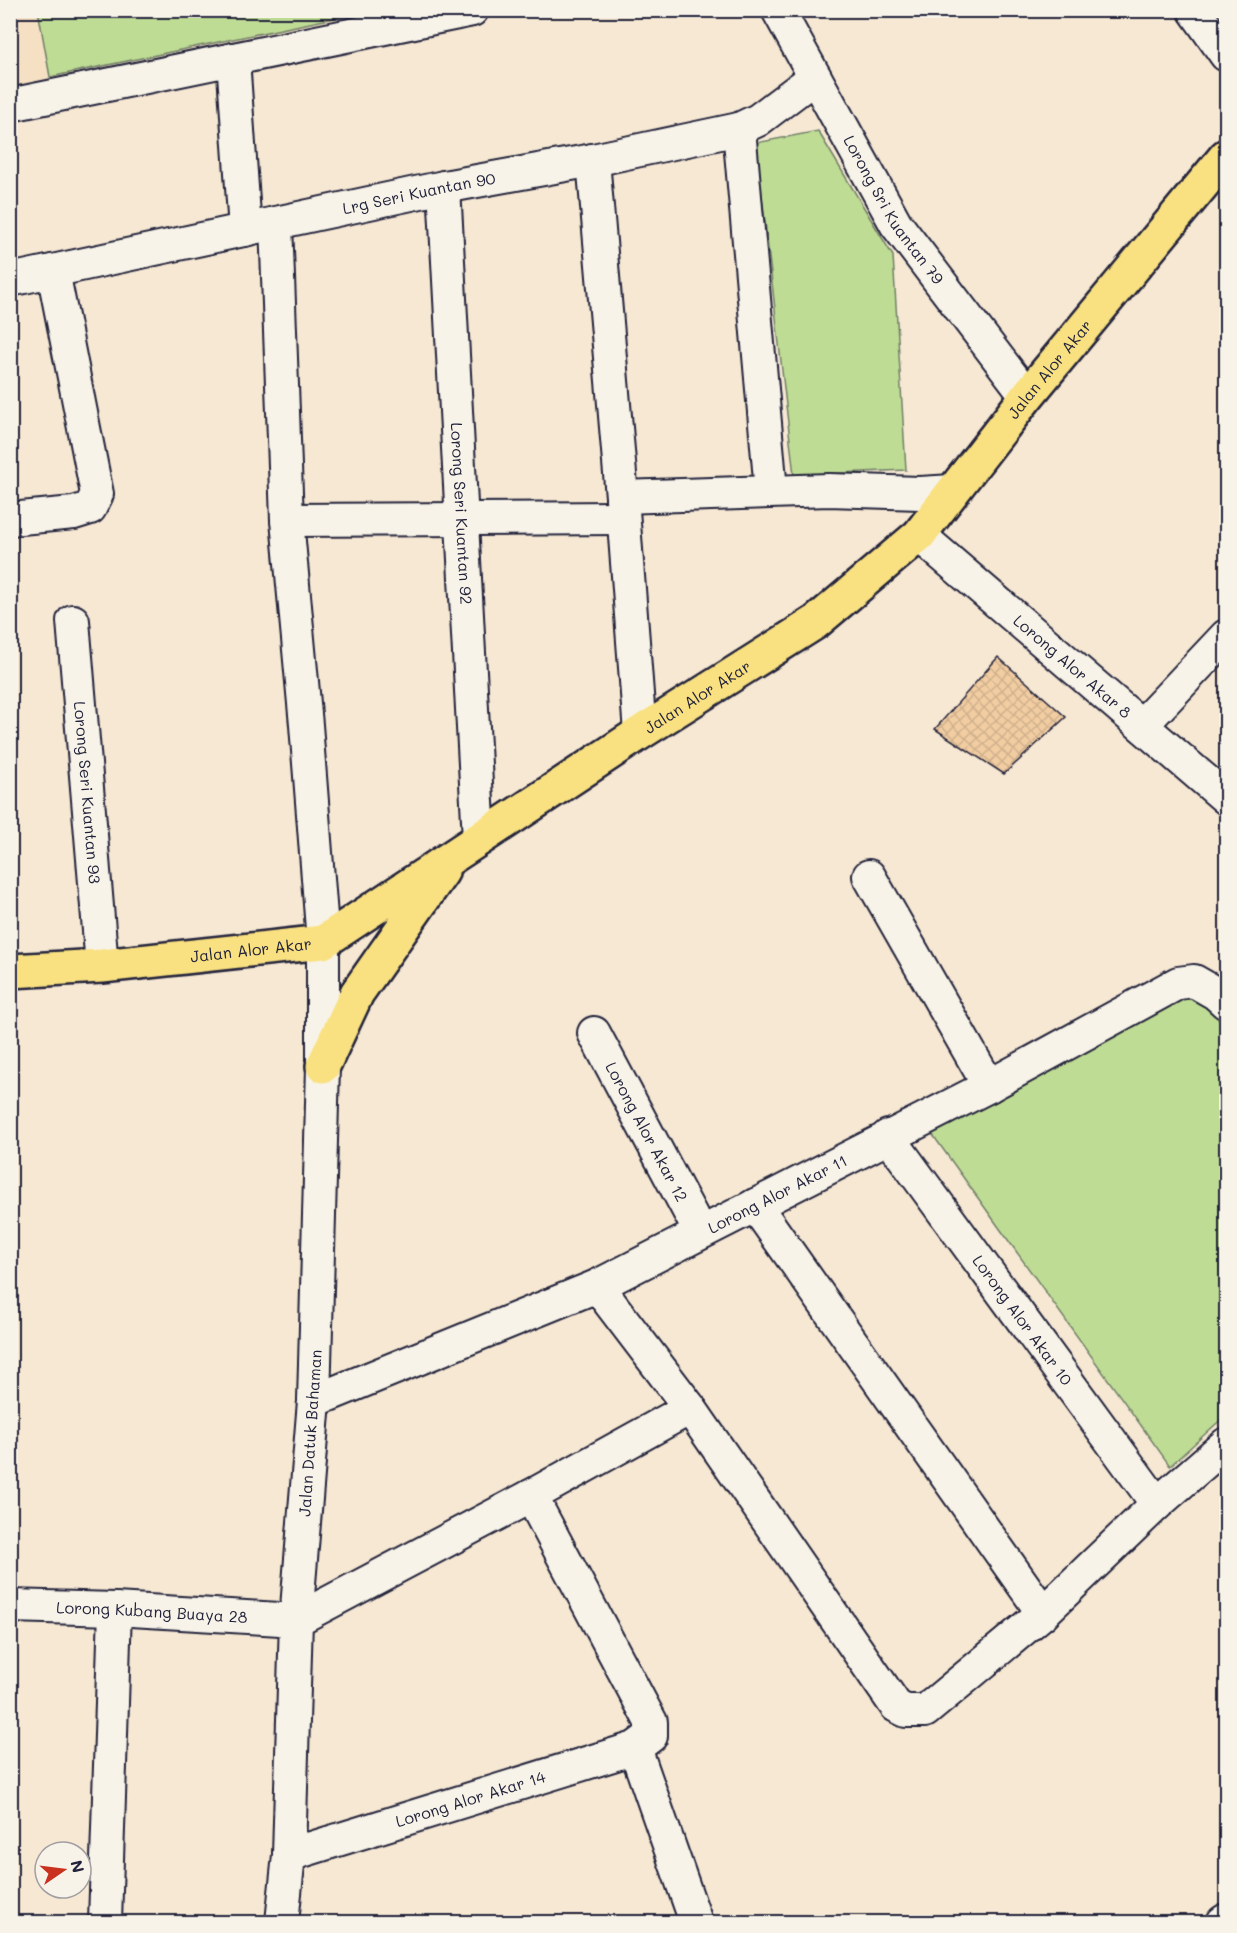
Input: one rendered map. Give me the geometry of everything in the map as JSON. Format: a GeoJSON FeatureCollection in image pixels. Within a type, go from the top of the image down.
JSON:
{"type":"FeatureCollection","features":[{"type":"Feature","properties":{"kind":"main road","name":"Jalan Alor Akar"},"geometry":{"type":"LineString","coordinates":[[10,971],[102,966],[323,942],[640,733],[816,622],[919,535],[1027,396],[1227,156]]}},
{"type":"Feature","properties":{"kind":"main road"},"geometry":{"type":"LineString","coordinates":[[322,1066],[357,993],[466,847]]}},
{"type":"Feature","properties":{"kind":"street"},"geometry":{"type":"LineString","coordinates":[[10,105],[472,10]]}},
{"type":"Feature","properties":{"kind":"street","name":"Lorong Sri Kuantan 79"},"geometry":{"type":"LineString","coordinates":[[778,10],[896,224],[1027,396]]}},
{"type":"Feature","properties":{"kind":"street"},"geometry":{"type":"LineString","coordinates":[[1194,10],[1227,55]]}},
{"type":"Feature","properties":{"kind":"street"},"geometry":{"type":"LineString","coordinates":[[233,59],[245,230]]}},
{"type":"Feature","properties":{"kind":"street","name":"Lrg Seri Kuantan 90"},"geometry":{"type":"LineString","coordinates":[[10,280],[444,187],[593,160],[739,129],[758,120],[815,77]]}},
{"type":"Feature","properties":{"kind":"street"},"geometry":{"type":"LineString","coordinates":[[739,129],[771,491]]}},
{"type":"Feature","properties":{"kind":"street"},"geometry":{"type":"LineString","coordinates":[[593,160],[640,733]]}},
{"type":"Feature","properties":{"kind":"street","name":"Lorong Seri Kuantan 92"},"geometry":{"type":"LineString","coordinates":[[444,187],[463,518],[466,847]]}},
{"type":"Feature","properties":{"kind":"street","name":"Jalan Datuk Bahaman"},"geometry":{"type":"LineString","coordinates":[[276,224],[287,520],[323,942],[314,1401],[296,1620],[289,1855],[282,1923]]}},
{"type":"Feature","properties":{"kind":"street"},"geometry":{"type":"LineString","coordinates":[[10,519],[74,513],[90,507],[97,494],[53,271]]}},
{"type":"Feature","properties":{"kind":"street"},"geometry":{"type":"LineString","coordinates":[[287,520],[463,518],[622,507],[771,491],[920,493],[953,491]]}},
{"type":"Feature","properties":{"kind":"street","name":"Lorong Alor Akar 8"},"geometry":{"type":"LineString","coordinates":[[919,535],[1227,798]]}},
{"type":"Feature","properties":{"kind":"street","name":"Lorong Seri Kuantan 93"},"geometry":{"type":"LineString","coordinates":[[72,621],[102,966]]}},
{"type":"Feature","properties":{"kind":"street"},"geometry":{"type":"LineString","coordinates":[[1142,725],[1227,636]]}},
{"type":"Feature","properties":{"kind":"street"},"geometry":{"type":"LineString","coordinates":[[869,876],[989,1086]]}},
{"type":"Feature","properties":{"kind":"street","name":"Lorong Alor Akar 11"},"geometry":{"type":"LineString","coordinates":[[314,1401],[597,1286],[989,1086],[1178,983],[1194,981],[1227,1003]]}},
{"type":"Feature","properties":{"kind":"street","name":"Lorong Alor Akar 12"},"geometry":{"type":"LineString","coordinates":[[594,1033],[700,1232]]}},
{"type":"Feature","properties":{"kind":"street","name":"Lorong Alor Akar 10"},"geometry":{"type":"LineString","coordinates":[[888,1136],[1157,1504]]}},
{"type":"Feature","properties":{"kind":"street"},"geometry":{"type":"LineString","coordinates":[[755,1205],[1043,1613]]}},
{"type":"Feature","properties":{"kind":"street"},"geometry":{"type":"LineString","coordinates":[[597,1286],[690,1408],[896,1706],[906,1711],[924,1711],[1043,1613],[1157,1504],[1227,1444]]}},
{"type":"Feature","properties":{"kind":"street"},"geometry":{"type":"LineString","coordinates":[[296,1620],[531,1496],[690,1408]]}},
{"type":"Feature","properties":{"kind":"street"},"geometry":{"type":"LineString","coordinates":[[531,1496],[651,1722],[643,1742],[696,1923]]}},
{"type":"Feature","properties":{"kind":"street","name":"Lorong Kubang Buaya 28"},"geometry":{"type":"LineString","coordinates":[[10,1606],[115,1609],[296,1620]]}},
{"type":"Feature","properties":{"kind":"street"},"geometry":{"type":"LineString","coordinates":[[105,1923],[115,1609]]}},
{"type":"Feature","properties":{"kind":"street","name":"Lorong Alor Akar 14"},"geometry":{"type":"LineString","coordinates":[[289,1855],[643,1742]]}},
{"type":"Feature","properties":{"kind":"shaded area"},"geometry":{"type":"Polygon","coordinates":[[[11,10],[409,11],[11,96],[11,10]]]}},
{"type":"Feature","properties":{"kind":"green space"},"geometry":{"type":"Polygon","coordinates":[[[38,10],[368,10],[368,11],[50,77],[38,10]]]}},
{"type":"Feature","properties":{"kind":"green space"},"geometry":{"type":"Polygon","coordinates":[[[818,131],[893,256],[906,470],[794,475],[756,143],[818,131]]]}},
{"type":"Feature","properties":{"kind":"green space"},"geometry":{"type":"Polygon","coordinates":[[[1190,984],[1226,1017],[1226,1415],[1170,1466],[930,1131],[1190,984]]]}},
{"type":"Feature","properties":{"kind":"building"},"geometry":{"type":"Polygon","coordinates":[[[998,657],[1066,717],[1004,774],[935,729],[998,657]]]}}]}
